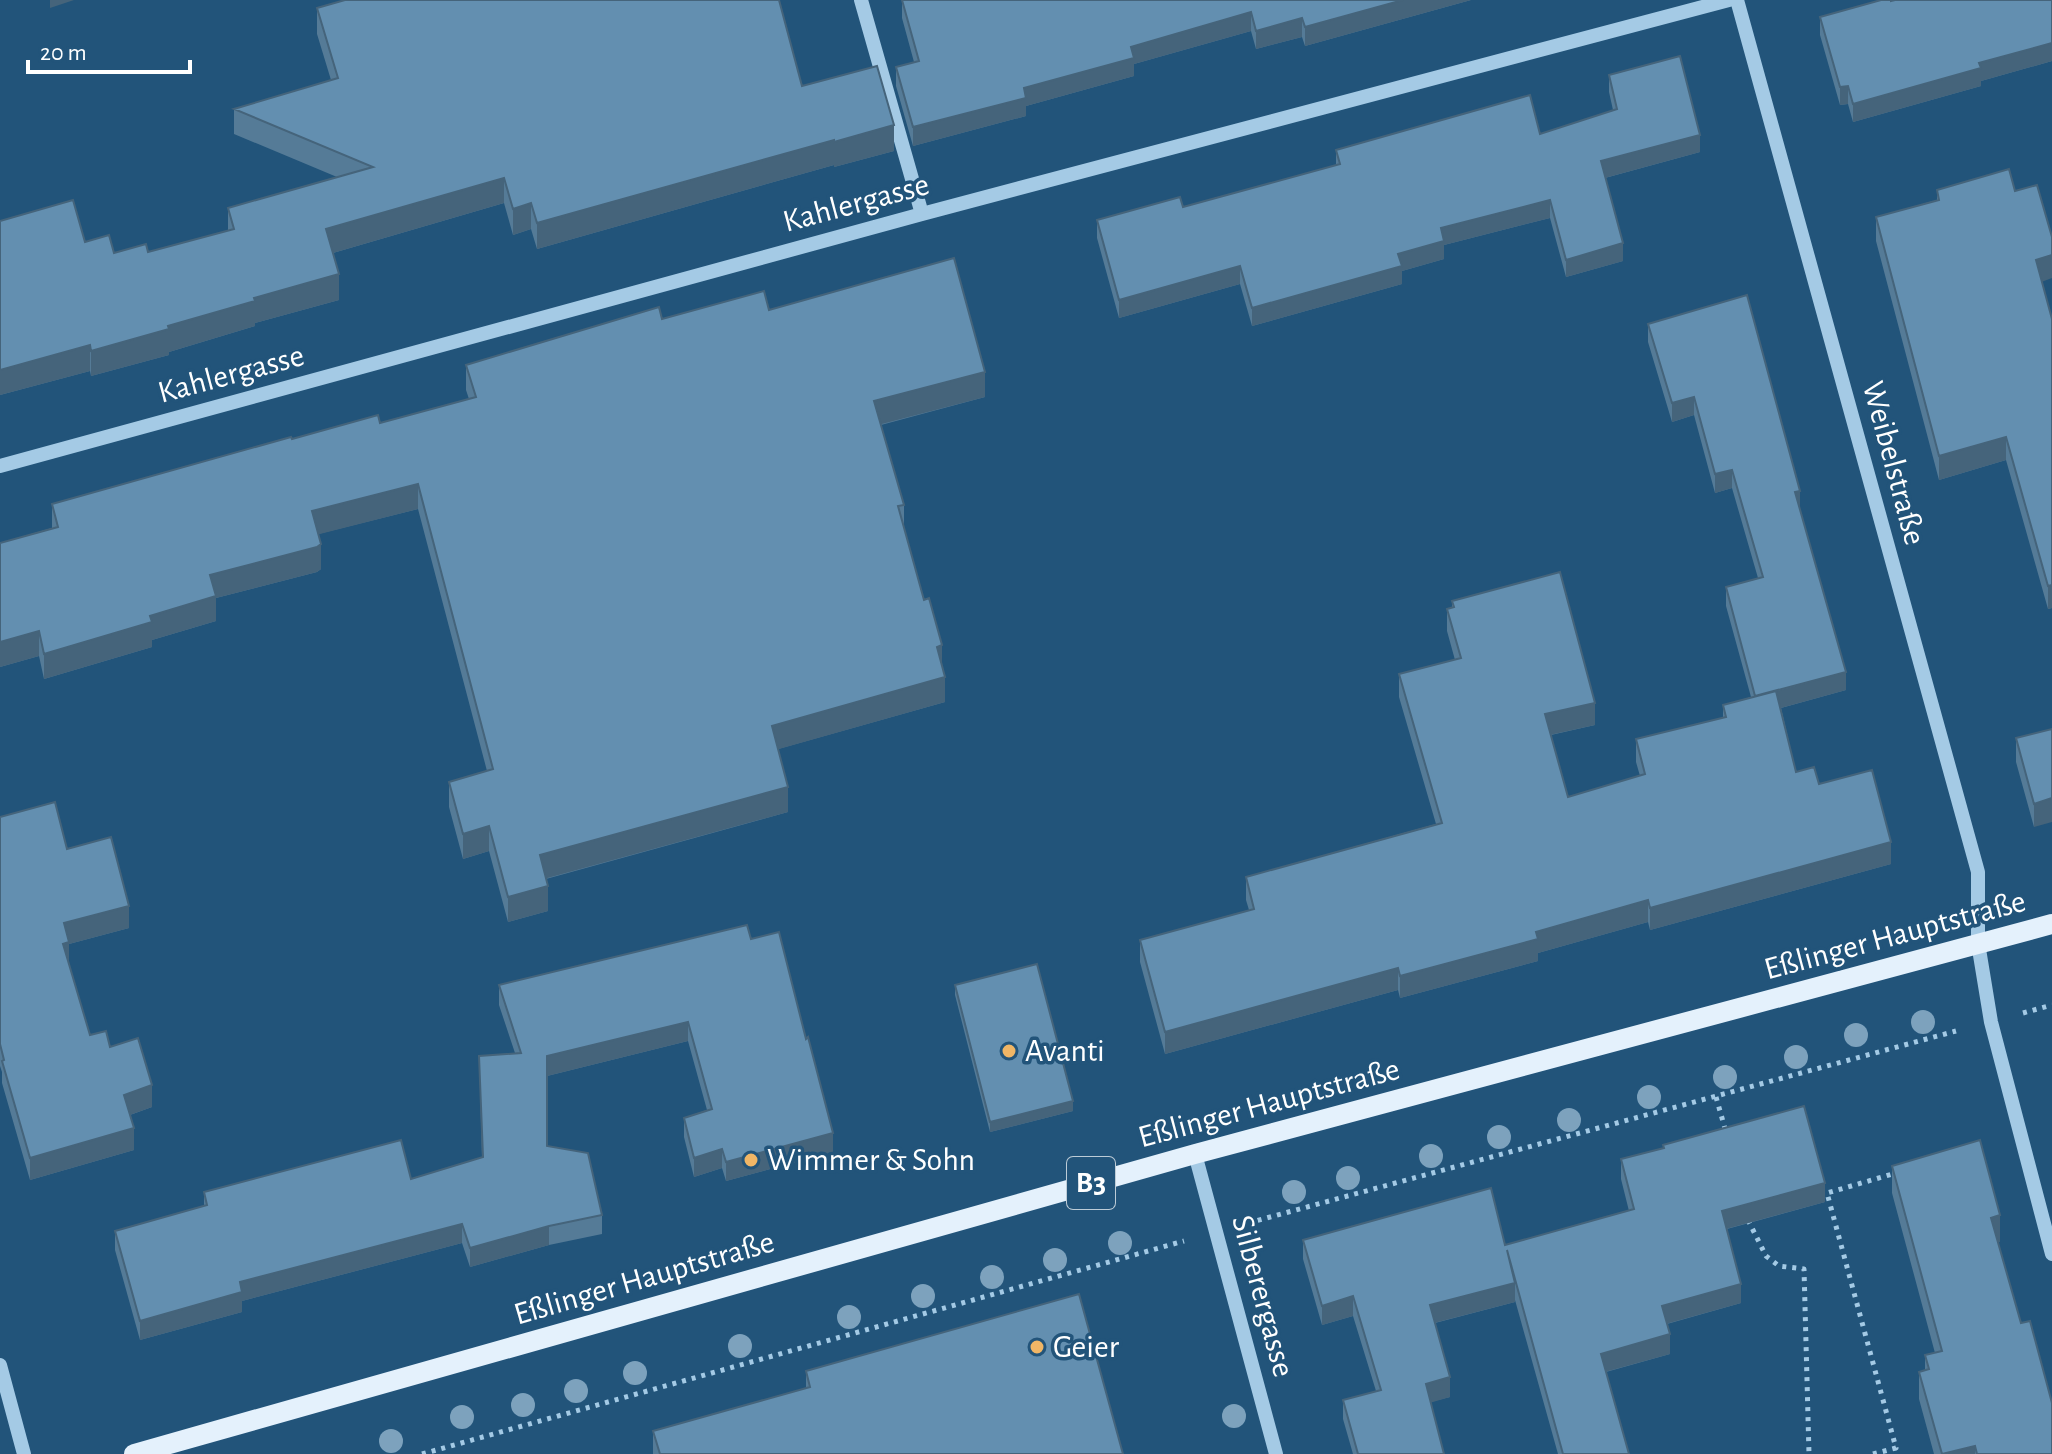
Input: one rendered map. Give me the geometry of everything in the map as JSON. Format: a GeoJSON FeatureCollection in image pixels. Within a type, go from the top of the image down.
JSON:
{"type":"FeatureCollection","features":[{"type":"Feature","properties":{"kind":"main road","name":"Eßlinger Hauptstraße"},"geometry":{"type":"LineString","coordinates":[[134,1454],[1195,1154],[2052,924]]}},
{"type":"Feature","properties":{"kind":"street"},"geometry":{"type":"LineString","coordinates":[[861,0],[922,214]]}},
{"type":"Feature","properties":{"kind":"street","name":"Kahlergasse"},"geometry":{"type":"LineString","coordinates":[[0,466],[922,214],[1729,0]]}},
{"type":"Feature","properties":{"kind":"street","name":"Weibelstraße"},"geometry":{"type":"LineString","coordinates":[[1737,0],[1978,872],[1978,943],[1991,1022],[2052,1254]]}},
{"type":"Feature","properties":{"kind":"street","name":"Silberergasse"},"geometry":{"type":"LineString","coordinates":[[1195,1154],[1276,1454]]}},
{"type":"Feature","properties":{"kind":"street"},"geometry":{"type":"LineString","coordinates":[[0,1365],[24,1454]]}},
{"type":"Feature","properties":{"kind":"path"},"geometry":{"type":"LineString","coordinates":[[2008,1017],[2052,1005]]}},
{"type":"Feature","properties":{"kind":"path"},"geometry":{"type":"LineString","coordinates":[[1247,1224],[1971,1027]]}},
{"type":"Feature","properties":{"kind":"path"},"geometry":{"type":"LineString","coordinates":[[1716,1097],[1728,1140]]}},
{"type":"Feature","properties":{"kind":"path"},"geometry":{"type":"LineString","coordinates":[[1873,1454],[1896,1451],[1827,1193],[1900,1172]]}},
{"type":"Feature","properties":{"kind":"path"},"geometry":{"type":"LineString","coordinates":[[1746,1211],[1750,1226],[1766,1256],[1779,1266],[1804,1269],[1809,1454]]}},
{"type":"Feature","properties":{"kind":"path"},"geometry":{"type":"LineString","coordinates":[[422,1454],[1177,1243]]}},
{"type":"Feature","properties":{"kind":"building"},"geometry":{"type":"Polygon","coordinates":[[[345,0],[779,0],[802,86],[877,66],[894,125],[537,223],[531,203],[513,209],[504,178],[326,229],[339,274],[254,298],[255,301],[168,326],[169,329],[91,351],[90,345],[0,370],[0,221],[73,200],[85,242],[109,235],[114,253],[146,244],[148,252],[234,229],[228,208],[373,167],[234,109],[338,78],[317,8],[345,0]]]}},
{"type":"Feature","properties":{"kind":"building"},"geometry":{"type":"Polygon","coordinates":[[[902,0],[1403,0],[1305,27],[1302,18],[1256,31],[1251,12],[1131,47],[1134,58],[1024,88],[1026,98],[913,127],[896,67],[919,61],[902,0]]]}},
{"type":"Feature","properties":{"kind":"building"},"geometry":{"type":"Polygon","coordinates":[[[1881,0],[2052,0],[2052,43],[1979,63],[1981,68],[1853,104],[1848,86],[1840,87],[1820,17],[1881,0]]]}},
{"type":"Feature","properties":{"kind":"building"},"geometry":{"type":"Polygon","coordinates":[[[1680,56],[1700,135],[1601,161],[1623,243],[1566,260],[1550,200],[1441,228],[1444,241],[1398,254],[1402,266],[1252,308],[1240,266],[1119,300],[1097,220],[1180,197],[1183,207],[1340,164],[1336,150],[1530,95],[1540,134],[1617,109],[1609,75],[1680,56]]]}},
{"type":"Feature","properties":{"kind":"building"},"geometry":{"type":"Polygon","coordinates":[[[2009,169],[2015,191],[2037,185],[2052,237],[2052,255],[2036,260],[2052,319],[2052,585],[2048,586],[2006,437],[1939,456],[1876,217],[1939,200],[1937,190],[2009,169]]]}},
{"type":"Feature","properties":{"kind":"building"},"geometry":{"type":"Polygon","coordinates":[[[954,258],[985,372],[874,401],[904,505],[898,506],[924,600],[929,598],[942,645],[937,647],[945,677],[772,726],[788,787],[540,855],[548,886],[508,897],[489,826],[463,834],[449,782],[493,769],[418,484],[312,511],[321,544],[317,547],[210,575],[216,596],[150,616],[152,622],[44,654],[39,631],[0,642],[0,543],[58,527],[52,504],[378,415],[380,423],[476,397],[466,365],[659,307],[662,319],[764,291],[769,310],[954,258]]]}},
{"type":"Feature","properties":{"kind":"building"},"geometry":{"type":"Polygon","coordinates":[[[1747,295],[1800,491],[1795,492],[1846,672],[1755,696],[1726,587],[1763,577],[1732,470],[1715,474],[1694,397],[1672,403],[1648,324],[1747,295]]]}},
{"type":"Feature","properties":{"kind":"building"},"geometry":{"type":"Polygon","coordinates":[[[1560,572],[1595,703],[1545,714],[1568,797],[1645,774],[1636,739],[1726,717],[1723,705],[1776,691],[1796,772],[1814,767],[1819,784],[1872,770],[1891,842],[1650,908],[1648,900],[1536,932],[1538,939],[1400,976],[1398,968],[1165,1032],[1140,940],[1254,909],[1246,877],[1442,823],[1399,674],[1461,658],[1447,609],[1454,607],[1452,601],[1560,572]]]}},
{"type":"Feature","properties":{"kind":"building"},"geometry":{"type":"Polygon","coordinates":[[[2052,729],[2052,798],[2034,804],[2016,738],[2052,729]]]}},
{"type":"Feature","properties":{"kind":"building"},"geometry":{"type":"Polygon","coordinates":[[[55,802],[67,849],[111,837],[129,906],[64,923],[69,942],[63,944],[90,1035],[106,1031],[110,1047],[138,1038],[152,1085],[124,1095],[134,1128],[30,1158],[0,1044],[0,817],[55,802]]]}},
{"type":"Feature","properties":{"kind":"building"},"geometry":{"type":"Polygon","coordinates":[[[747,925],[751,939],[779,932],[833,1133],[726,1162],[722,1149],[694,1158],[684,1118],[712,1109],[688,1022],[547,1056],[547,1146],[588,1153],[602,1215],[470,1248],[462,1224],[240,1282],[242,1292],[140,1321],[115,1231],[207,1205],[204,1192],[401,1140],[411,1179],[483,1157],[479,1056],[521,1053],[499,985],[747,925]]]}},
{"type":"Feature","properties":{"kind":"building"},"geometry":{"type":"Polygon","coordinates":[[[1037,964],[1073,1101],[990,1122],[955,985],[1037,964]]]}},
{"type":"Feature","properties":{"kind":"building"},"geometry":{"type":"Polygon","coordinates":[[[1804,1106],[1825,1183],[1722,1211],[1741,1284],[1662,1306],[1670,1334],[1601,1354],[1629,1454],[1563,1454],[1507,1250],[1515,1283],[1430,1305],[1450,1377],[1426,1384],[1444,1454],[1358,1454],[1343,1400],[1381,1390],[1353,1296],[1322,1306],[1303,1240],[1491,1188],[1505,1245],[1634,1209],[1621,1159],[1804,1106]]]}},
{"type":"Feature","properties":{"kind":"building"},"geometry":{"type":"Polygon","coordinates":[[[1980,1140],[2000,1215],[1991,1218],[2021,1323],[2030,1321],[2052,1403],[2052,1454],[1977,1454],[1975,1446],[1942,1454],[1919,1372],[1929,1369],[1925,1355],[1942,1351],[1892,1166],[1980,1140]]]}},
{"type":"Feature","properties":{"kind":"building"},"geometry":{"type":"Polygon","coordinates":[[[1079,1294],[1123,1454],[660,1454],[653,1431],[810,1387],[806,1371],[1079,1294]]]}},
{"type":"Feature","properties":{"kind":"place","name":"Avanti"},"geometry":{"type":"Point","coordinates":[1009,1051]}},
{"type":"Feature","properties":{"kind":"place","name":"Wimmer & Sohn"},"geometry":{"type":"Point","coordinates":[751,1160]}},
{"type":"Feature","properties":{"kind":"place","name":"Geier"},"geometry":{"type":"Point","coordinates":[1037,1347]}}]}
